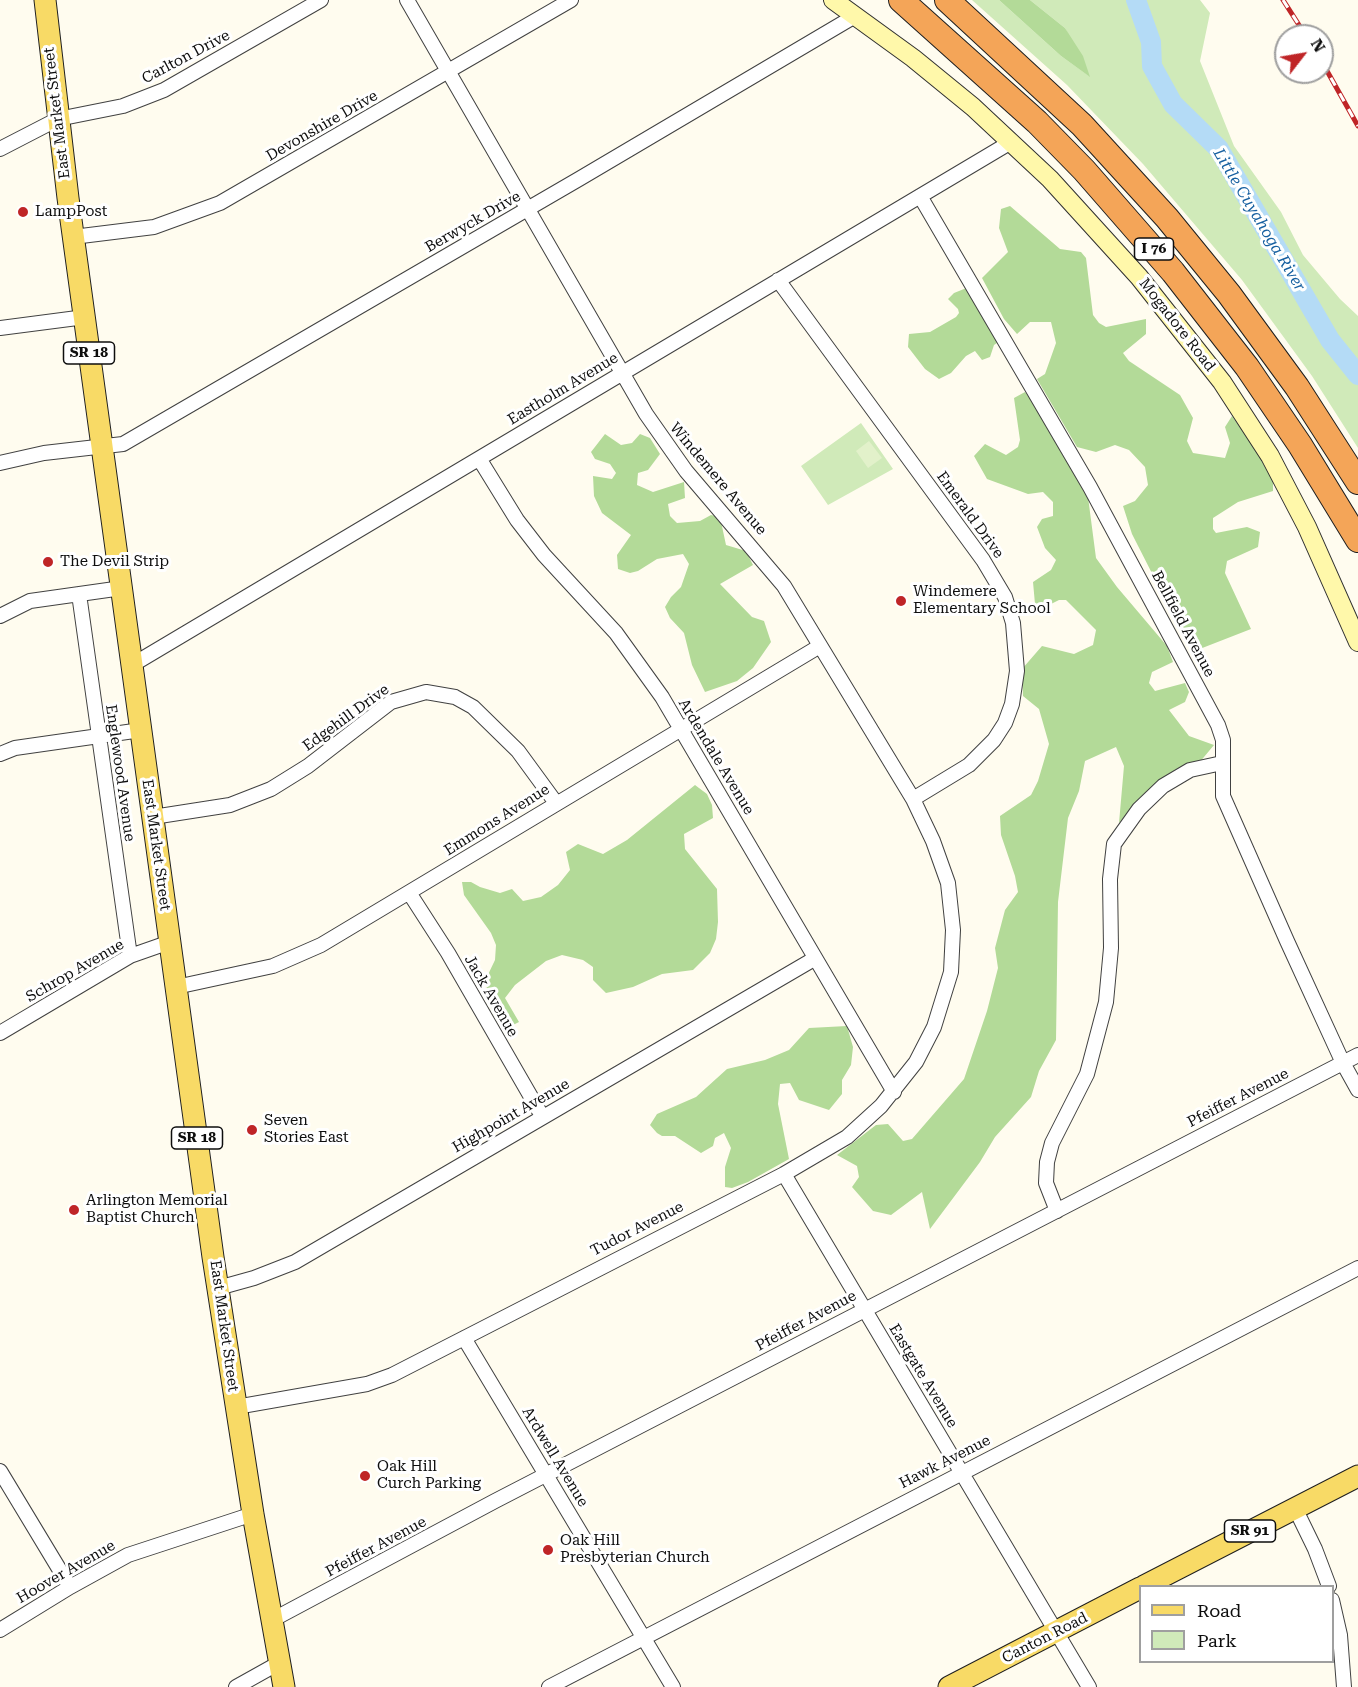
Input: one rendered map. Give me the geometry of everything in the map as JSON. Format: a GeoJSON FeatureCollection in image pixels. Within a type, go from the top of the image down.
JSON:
{"type":"FeatureCollection","features":[{"type":"Feature","properties":{"kind":"highway","name":"I 76"},"geometry":{"type":"LineString","coordinates":[[901,0],[1037,122],[1084,170],[1173,272],[1246,367],[1294,435],[1358,540]]}},
{"type":"Feature","properties":{"kind":"highway","name":"I 76"},"geometry":{"type":"LineString","coordinates":[[947,0],[1082,125],[1167,218],[1229,294],[1297,387],[1358,482]]}},
{"type":"Feature","properties":{"kind":"main road","name":"East Market Street"},"geometry":{"type":"LineString","coordinates":[[45,0],[73,237],[218,1288],[253,1514],[284,1687]]}},
{"type":"Feature","properties":{"kind":"main road","name":"Canton Road"},"geometry":{"type":"LineString","coordinates":[[1146,1585],[1358,1476]]}},
{"type":"Feature","properties":{"kind":"main road","name":"Canton Road"},"geometry":{"type":"LineString","coordinates":[[949,1687],[1139,1589]]}},
{"type":"Feature","properties":{"kind":"street","name":"Carlton Drive"},"geometry":{"type":"LineString","coordinates":[[0,149],[58,119],[114,108],[148,97],[188,78],[321,0]]}},
{"type":"Feature","properties":{"kind":"street","name":"Windemere Avenue"},"geometry":{"type":"LineString","coordinates":[[407,0],[646,414],[686,471],[784,586],[913,799],[933,841],[948,883],[952,910],[952,957]]}},
{"type":"Feature","properties":{"kind":"street","name":"Devonshire Drive"},"geometry":{"type":"LineString","coordinates":[[73,237],[154,227],[220,203],[571,0]]}},
{"type":"Feature","properties":{"kind":"street","name":"Mogadore Road"},"geometry":{"type":"LineString","coordinates":[[833,0],[945,84],[1011,142],[1112,246],[1222,382],[1283,480],[1319,551],[1358,642]]}},
{"type":"Feature","properties":{"kind":"street","name":"Berwyck Drive"},"geometry":{"type":"LineString","coordinates":[[0,463],[44,453],[123,444],[855,16]]}},
{"type":"Feature","properties":{"kind":"street","name":"Eastholm Avenue"},"geometry":{"type":"LineString","coordinates":[[132,665],[1011,142]]}},
{"type":"Feature","properties":{"kind":"street","name":"Bellfield Avenue"},"geometry":{"type":"LineString","coordinates":[[920,196],[1090,487],[1218,725],[1223,740],[1223,796],[1343,1064],[1358,1090]]}},
{"type":"Feature","properties":{"kind":"street","name":"Emerald Drive"},"geometry":{"type":"LineString","coordinates":[[778,280],[983,560],[1005,597],[1013,623],[1017,671],[1012,704],[1005,723],[994,740],[976,760],[955,776],[913,799]]}},
{"type":"Feature","properties":{"kind":"street"},"geometry":{"type":"LineString","coordinates":[[0,328],[85,317]]}},
{"type":"Feature","properties":{"kind":"street","name":"Ardendale Avenue"},"geometry":{"type":"LineString","coordinates":[[480,460],[517,520],[544,555],[633,654],[681,729],[894,1092]]}},
{"type":"Feature","properties":{"kind":"street"},"geometry":{"type":"LineString","coordinates":[[0,616],[30,602],[122,588]]}},
{"type":"Feature","properties":{"kind":"street","name":"Englewood Avenue"},"geometry":{"type":"LineString","coordinates":[[79,594],[130,956]]}},
{"type":"Feature","properties":{"kind":"street","name":"Emmons Avenue"},"geometry":{"type":"LineString","coordinates":[[176,987],[248,973],[290,960],[321,945],[410,894],[556,803],[819,646]]}},
{"type":"Feature","properties":{"kind":"street","name":"Edgehill Drive"},"geometry":{"type":"LineString","coordinates":[[153,818],[230,805],[271,789],[308,766],[391,702],[426,692],[455,697],[473,707],[518,751],[556,803]]}},
{"type":"Feature","properties":{"kind":"street"},"geometry":{"type":"LineString","coordinates":[[0,754],[15,748],[141,730]]}},
{"type":"Feature","properties":{"kind":"street"},"geometry":{"type":"LineString","coordinates":[[1057,1210],[1047,1183],[1047,1162],[1052,1143],[1087,1074],[1106,1002],[1112,948],[1110,879],[1114,844],[1139,809],[1163,786],[1190,770],[1222,763]]}},
{"type":"Feature","properties":{"kind":"street","name":"Jack Avenue"},"geometry":{"type":"LineString","coordinates":[[410,894],[448,953],[542,1116]]}},
{"type":"Feature","properties":{"kind":"street","name":"Schrop Avenue"},"geometry":{"type":"LineString","coordinates":[[0,1033],[130,956],[170,942]]}},
{"type":"Feature","properties":{"kind":"street","name":"Tudor Avenue"},"geometry":{"type":"LineString","coordinates":[[236,1407],[375,1382],[784,1174],[847,1137],[894,1092],[916,1062],[934,1027],[945,995],[952,957]]}},
{"type":"Feature","properties":{"kind":"street","name":"Highpoint Avenue"},"geometry":{"type":"LineString","coordinates":[[218,1288],[254,1278],[295,1262],[814,959]]}},
{"type":"Feature","properties":{"kind":"street","name":"Pfeiffer Avenue"},"geometry":{"type":"LineString","coordinates":[[272,1620],[865,1309],[1358,1055]]}},
{"type":"Feature","properties":{"kind":"street","name":"Eastgate Avenue"},"geometry":{"type":"LineString","coordinates":[[784,1174],[1089,1687]]}},
{"type":"Feature","properties":{"kind":"street","name":"Hawk Avenue"},"geometry":{"type":"LineString","coordinates":[[549,1687],[1358,1268]]}},
{"type":"Feature","properties":{"kind":"street","name":"Ardwell Avenue"},"geometry":{"type":"LineString","coordinates":[[464,1338],[673,1687]]}},
{"type":"Feature","properties":{"kind":"street"},"geometry":{"type":"LineString","coordinates":[[0,1471],[70,1587]]}},
{"type":"Feature","properties":{"kind":"street"},"geometry":{"type":"LineString","coordinates":[[1294,1508],[1315,1549],[1328,1585]]}},
{"type":"Feature","properties":{"kind":"street","name":"Hoover Avenue"},"geometry":{"type":"LineString","coordinates":[[0,1630],[128,1555],[253,1514]]}},
{"type":"Feature","properties":{"kind":"street"},"geometry":{"type":"LineString","coordinates":[[1334,1609],[1340,1635],[1344,1687]]}},
{"type":"Feature","properties":{"kind":"street"},"geometry":{"type":"LineString","coordinates":[[236,1687],[279,1663]]}},
{"type":"Feature","properties":{"kind":"green space"},"geometry":{"type":"Polygon","coordinates":[[[972,0],[999,0],[1061,56],[1089,76],[1065,28],[1030,0],[1200,0],[1210,13],[1200,61],[1234,146],[1281,212],[1303,255],[1340,299],[1358,316],[1358,448],[1312,376],[1242,280],[1143,164],[1067,85],[972,0]]]}},
{"type":"Feature","properties":{"kind":"green space"},"geometry":{"type":"Polygon","coordinates":[[[999,0],[1030,0],[1065,28],[1083,56],[1090,77],[1061,56],[999,0]]]}},
{"type":"Feature","properties":{"kind":"green space"},"geometry":{"type":"Polygon","coordinates":[[[1010,206],[1060,249],[1081,252],[1086,258],[1093,315],[1099,323],[1106,327],[1146,319],[1146,334],[1123,353],[1129,361],[1180,395],[1193,418],[1187,441],[1193,453],[1225,458],[1230,443],[1225,427],[1232,416],[1257,452],[1273,482],[1273,491],[1238,502],[1213,518],[1213,529],[1216,533],[1247,527],[1260,532],[1258,547],[1227,561],[1225,573],[1251,629],[1192,652],[1132,534],[1123,506],[1135,501],[1148,485],[1145,467],[1129,450],[1115,445],[1096,452],[1077,447],[1037,379],[1045,374],[1056,343],[1051,322],[1030,322],[1017,334],[1004,319],[982,278],[1008,252],[999,228],[1001,209],[1010,206]]]}},
{"type":"Feature","properties":{"kind":"green space"},"geometry":{"type":"Polygon","coordinates":[[[969,287],[1000,341],[994,345],[990,357],[982,360],[975,351],[966,356],[951,373],[939,379],[925,369],[908,347],[909,334],[930,332],[956,317],[959,313],[958,309],[948,299],[954,293],[969,287]]]}},
{"type":"Feature","properties":{"kind":"green space"},"geometry":{"type":"Polygon","coordinates":[[[1025,392],[1034,403],[1088,497],[1096,558],[1117,587],[1167,646],[1173,662],[1152,672],[1149,683],[1155,691],[1185,683],[1189,692],[1185,702],[1169,710],[1189,736],[1214,745],[1199,763],[1178,772],[1138,800],[1119,823],[1124,766],[1116,747],[1085,761],[1079,791],[1068,818],[1058,902],[1056,1040],[1039,1071],[1031,1097],[995,1137],[980,1162],[930,1229],[922,1192],[891,1215],[873,1211],[852,1187],[859,1177],[857,1166],[837,1155],[876,1125],[888,1124],[903,1141],[912,1139],[964,1079],[987,1011],[998,968],[995,948],[1005,910],[1018,892],[1001,835],[1000,816],[1031,795],[1038,781],[1049,744],[1039,709],[1023,696],[1022,669],[1042,646],[1074,654],[1093,645],[1096,630],[1066,600],[1059,600],[1041,609],[1035,604],[1033,582],[1051,570],[1056,560],[1045,548],[1037,527],[1042,519],[1053,516],[1053,502],[1043,492],[1028,494],[987,479],[974,456],[985,444],[1006,455],[1018,447],[1020,440],[1014,398],[1025,392]]]}},
{"type":"Feature","properties":{"kind":"green space"},"geometry":{"type":"Polygon","coordinates":[[[861,423],[893,469],[828,505],[801,466],[861,423]]]}},
{"type":"Feature","properties":{"kind":"green space"},"geometry":{"type":"Polygon","coordinates":[[[605,434],[621,445],[632,443],[640,434],[650,438],[660,454],[648,470],[638,473],[637,485],[653,492],[684,482],[685,498],[668,504],[670,516],[677,523],[700,521],[711,515],[720,517],[726,545],[746,551],[753,565],[720,584],[752,617],[764,621],[771,642],[753,668],[737,681],[705,692],[692,665],[684,633],[670,618],[665,607],[681,587],[689,564],[683,554],[657,559],[638,571],[630,573],[618,569],[617,555],[631,535],[602,513],[594,496],[593,476],[612,479],[616,473],[610,464],[595,459],[591,452],[605,434]]]}},
{"type":"Feature","properties":{"kind":"green space"},"geometry":{"type":"Polygon","coordinates":[[[869,441],[882,458],[868,468],[856,451],[869,441]]]}},
{"type":"Feature","properties":{"kind":"green space"},"geometry":{"type":"Polygon","coordinates":[[[695,785],[707,794],[712,805],[713,818],[684,834],[685,849],[717,889],[718,922],[716,939],[710,953],[693,970],[662,974],[633,987],[606,993],[593,980],[593,967],[583,960],[562,955],[546,961],[515,985],[505,998],[519,1022],[503,1030],[492,1012],[490,993],[484,983],[495,960],[496,945],[491,933],[464,895],[462,882],[471,882],[500,893],[512,889],[523,901],[541,897],[558,885],[570,870],[566,852],[578,844],[603,854],[627,840],[695,785]]]}},
{"type":"Feature","properties":{"kind":"green space"},"geometry":{"type":"Polygon","coordinates":[[[847,1026],[853,1047],[851,1065],[842,1080],[842,1094],[829,1110],[799,1100],[790,1083],[780,1084],[778,1104],[789,1159],[748,1182],[732,1188],[725,1187],[725,1167],[731,1148],[724,1133],[715,1138],[713,1146],[701,1153],[675,1136],[662,1136],[650,1125],[657,1114],[696,1097],[727,1069],[765,1060],[789,1050],[809,1028],[847,1026]]]}},
{"type":"Feature","properties":{"kind":"waterway","name":"Little Cuyahoga River"},"geometry":{"type":"LineString","coordinates":[[1136,0],[1151,42],[1152,66],[1173,104],[1219,149],[1330,340],[1358,375]]}},
{"type":"Feature","properties":{"kind":"railway"},"geometry":{"type":"LineString","coordinates":[[1283,0],[1298,24]]}},
{"type":"Feature","properties":{"kind":"railway"},"geometry":{"type":"LineString","coordinates":[[1334,83],[1358,126]]}},
{"type":"Feature","properties":{"kind":"place","name":"LampPost"},"geometry":{"type":"Point","coordinates":[23,212]}},
{"type":"Feature","properties":{"kind":"place","name":"The Devil Strip"},"geometry":{"type":"Point","coordinates":[48,562]}},
{"type":"Feature","properties":{"kind":"place","name":"Windemere Elementary School"},"geometry":{"type":"Point","coordinates":[901,601]}},
{"type":"Feature","properties":{"kind":"place","name":"Seven Stories East"},"geometry":{"type":"Point","coordinates":[252,1130]}},
{"type":"Feature","properties":{"kind":"place","name":"Arlington Memorial Baptist Church"},"geometry":{"type":"Point","coordinates":[74,1210]}},
{"type":"Feature","properties":{"kind":"place","name":"Oak Hill Curch Parking"},"geometry":{"type":"Point","coordinates":[365,1476]}},
{"type":"Feature","properties":{"kind":"place","name":"Oak Hill Presbyterian Church"},"geometry":{"type":"Point","coordinates":[548,1550]}}]}
